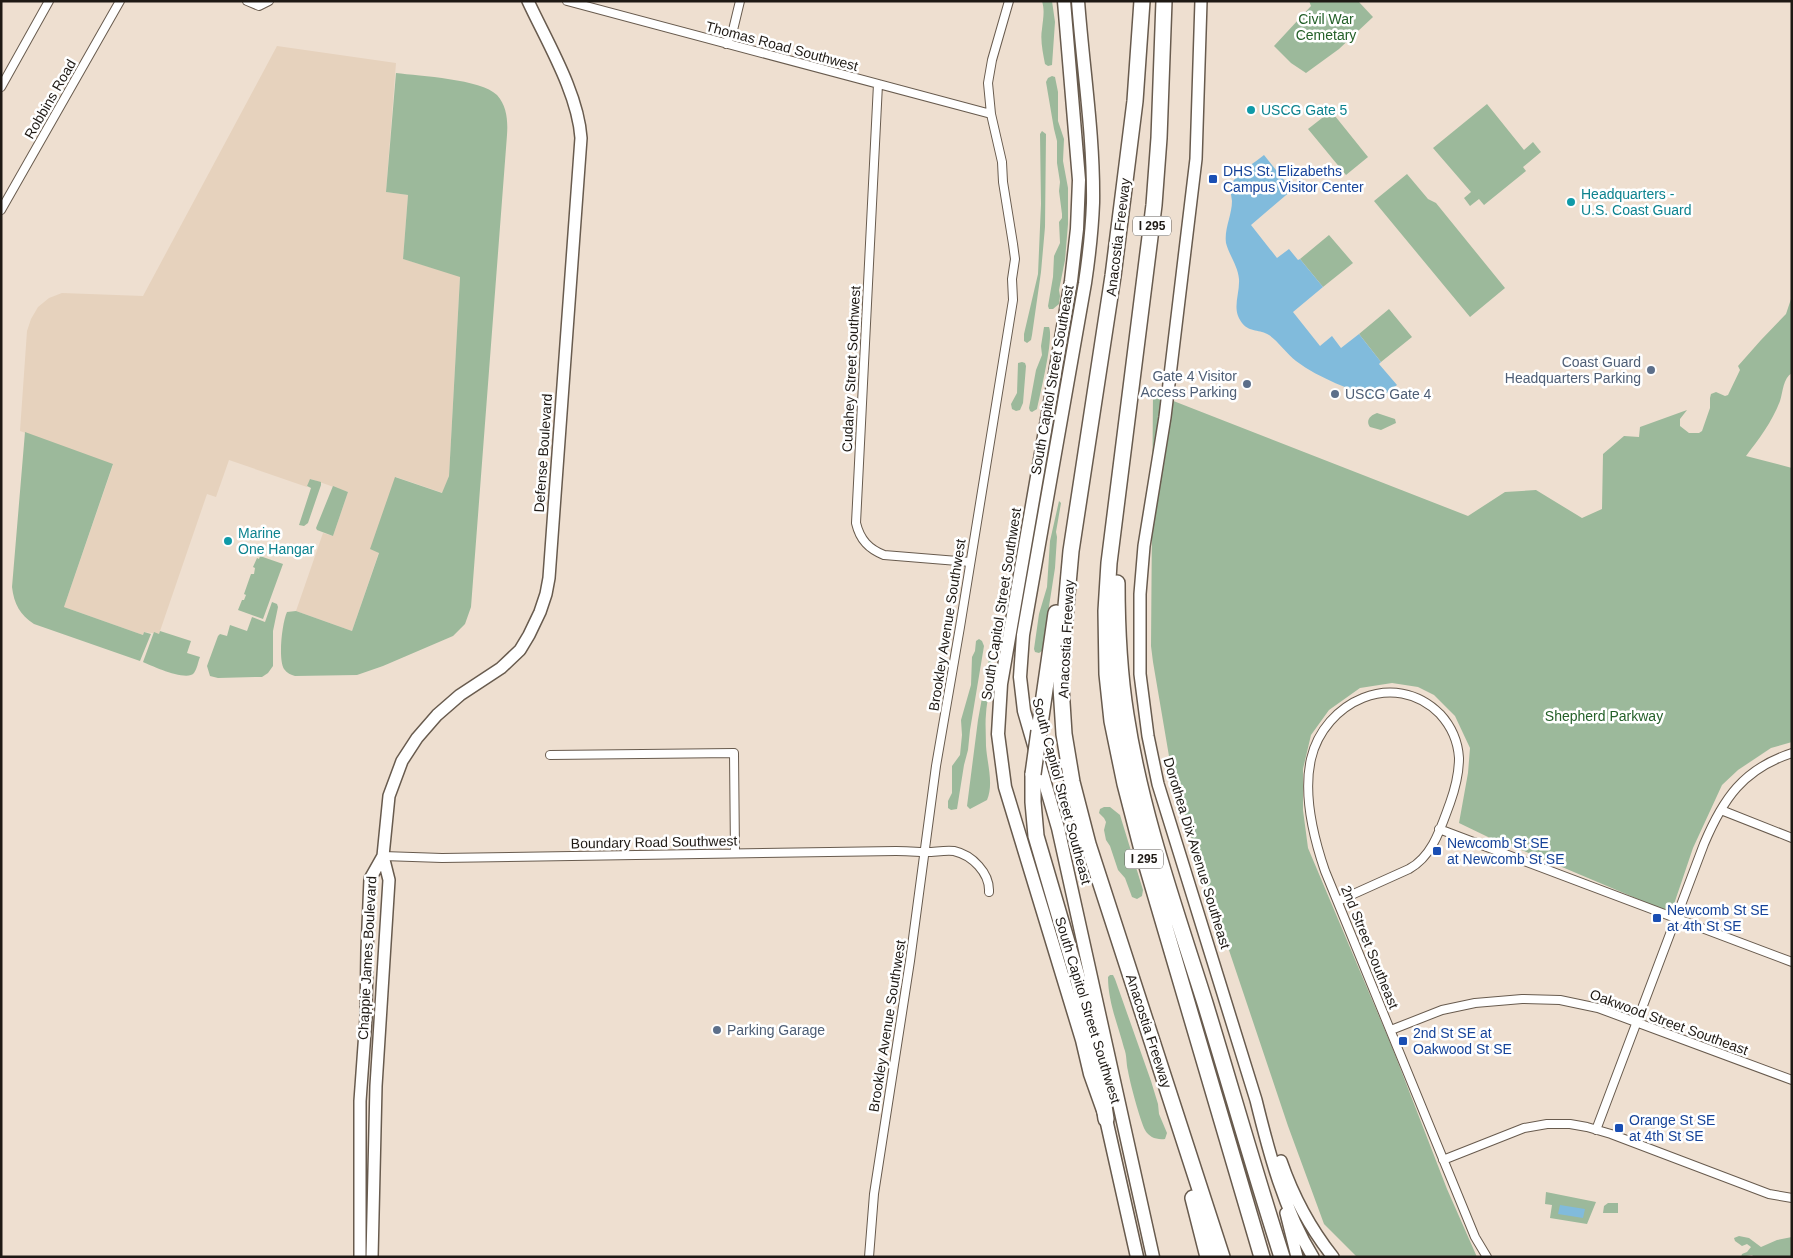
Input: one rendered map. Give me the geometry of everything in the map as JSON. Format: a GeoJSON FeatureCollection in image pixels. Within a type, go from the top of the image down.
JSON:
{"type":"FeatureCollection","features":[{"type":"Feature","properties":{"kind":"highway","name":"Anacostia Freeway"},"geometry":{"type":"LineString","coordinates":[[1142,1],[1135,101],[1113,276],[1070,568],[1063,639],[1062,711],[1069,766],[1084,829],[1222,1257]]}},
{"type":"Feature","properties":{"kind":"highway","name":"I 295"},"geometry":{"type":"LineString","coordinates":[[1164,1],[1159,138],[1154,205],[1125,449],[1111,548],[1106,611],[1107,674],[1115,736],[1138,838],[1262,1257]]}},
{"type":"Feature","properties":{"kind":"highway"},"geometry":{"type":"LineString","coordinates":[[1106,1119],[1099,1072],[1079,983],[1036,836],[1033,774],[1106,276],[1118,229]]}},
{"type":"Feature","properties":{"kind":"highway"},"geometry":{"type":"LineString","coordinates":[[1125,449],[1124,496],[1119,544],[1117,596],[1121,675],[1128,732],[1156,845],[1264,1205],[1282,1257]]}},
{"type":"Feature","properties":{"kind":"highway"},"geometry":{"type":"LineString","coordinates":[[1166,1085],[1174,1131],[1208,1257]]}},
{"type":"Feature","properties":{"kind":"highway"},"geometry":{"type":"LineString","coordinates":[[1264,1205],[1277,1257]]}},
{"type":"Feature","properties":{"kind":"main road","name":"South Capitol Street Southwest"},"geometry":{"type":"LineString","coordinates":[[1064,1],[1078,171],[1078,229],[1001,684],[998,734],[1002,768],[1009,800],[1090,1074],[1106,1119],[1135,1253]]}},
{"type":"Feature","properties":{"kind":"main road","name":"South Capitol Street Southeast"},"geometry":{"type":"LineString","coordinates":[[1078,1],[1092,164],[1091,234],[1085,283],[1023,635],[1020,677],[1024,712],[1058,828],[1153,1257]]}},
{"type":"Feature","properties":{"kind":"main road"},"geometry":{"type":"LineString","coordinates":[[1145,1220],[1158,1257]]}},
{"type":"Feature","properties":{"kind":"street"},"geometry":{"type":"LineString","coordinates":[[1,87],[49,1]]}},
{"type":"Feature","properties":{"kind":"street","name":"Robbins Road"},"geometry":{"type":"LineString","coordinates":[[2,207],[120,1]]}},
{"type":"Feature","properties":{"kind":"street"},"geometry":{"type":"LineString","coordinates":[[247,1],[259,6],[269,1]]}},
{"type":"Feature","properties":{"kind":"street","name":"Thomas Road Southwest"},"geometry":{"type":"LineString","coordinates":[[567,1],[991,114]]}},
{"type":"Feature","properties":{"kind":"street"},"geometry":{"type":"LineString","coordinates":[[726,44],[733,30],[740,1]]}},
{"type":"Feature","properties":{"kind":"street","name":"Brookley Avenue Southwest"},"geometry":{"type":"LineString","coordinates":[[869,1257],[874,1194],[910,962],[936,766],[1013,300],[1012,279],[1015,259],[1003,182],[1002,162],[991,114],[988,83],[992,60],[1009,1]]}},
{"type":"Feature","properties":{"kind":"street","name":"Dorothea Dix Avenue Southeast"},"geometry":{"type":"LineString","coordinates":[[1201,1],[1196,159],[1169,384],[1141,570],[1139,642],[1144,705],[1151,752],[1163,799],[1263,1127],[1295,1223],[1313,1257]]}},
{"type":"Feature","properties":{"kind":"street","name":"Defense Boulevard"},"geometry":{"type":"LineString","coordinates":[[383,856],[389,796],[396,775],[406,755],[423,730],[444,708],[501,668],[520,650],[530,635],[548,586],[581,138],[577,111],[530,2]]}},
{"type":"Feature","properties":{"kind":"street","name":"Cudahey Street Southwest"},"geometry":{"type":"LineString","coordinates":[[878,84],[856,523],[861,538],[866,544],[872,550],[884,555],[970,562]]}},
{"type":"Feature","properties":{"kind":"street","name":"2nd Street Southeast"},"geometry":{"type":"LineString","coordinates":[[1338,901],[1412,868],[1429,852],[1454,791],[1459,758],[1456,740],[1448,724],[1430,705],[1414,697],[1380,694],[1363,698],[1347,705],[1334,716],[1324,729],[1313,750],[1308,782],[1311,818],[1319,854],[1338,901],[1391,1030],[1443,1160],[1475,1237],[1487,1257]]}},
{"type":"Feature","properties":{"kind":"street"},"geometry":{"type":"LineString","coordinates":[[550,755],[734,753],[735,853]]}},
{"type":"Feature","properties":{"kind":"street"},"geometry":{"type":"LineString","coordinates":[[1596,1130],[1704,844],[1721,810],[1731,793],[1750,774],[1771,761],[1792,753]]}},
{"type":"Feature","properties":{"kind":"street"},"geometry":{"type":"LineString","coordinates":[[1721,810],[1792,838]]}},
{"type":"Feature","properties":{"kind":"street"},"geometry":{"type":"LineString","coordinates":[[1439,829],[1792,962]]}},
{"type":"Feature","properties":{"kind":"street","name":"Boundary Road Southwest"},"geometry":{"type":"LineString","coordinates":[[383,856],[442,858],[896,850],[954,851],[971,859],[987,878],[989,892]]}},
{"type":"Feature","properties":{"kind":"street","name":"Chappie James Boulevard"},"geometry":{"type":"LineString","coordinates":[[360,1257],[360,1101],[366,1018],[366,953],[370,879],[383,856]]}},
{"type":"Feature","properties":{"kind":"street","name":"Chappie James Boulevard"},"geometry":{"type":"LineString","coordinates":[[372,1257],[376,1077],[389,880],[383,856]]}},
{"type":"Feature","properties":{"kind":"street","name":"Oakwood Street Southeast"},"geometry":{"type":"LineString","coordinates":[[1391,1030],[1442,1010],[1475,1003],[1522,999],[1579,1003],[1637,1022],[1792,1080]]}},
{"type":"Feature","properties":{"kind":"street"},"geometry":{"type":"LineString","coordinates":[[1256,1100],[1269,1125],[1285,1172],[1299,1203],[1316,1234],[1333,1257]]}},
{"type":"Feature","properties":{"kind":"street"},"geometry":{"type":"LineString","coordinates":[[1443,1160],[1509,1133],[1531,1127],[1562,1124],[1578,1125],[1769,1194],[1792,1198]]}},
{"type":"Feature","properties":{"kind":"street"},"geometry":{"type":"LineString","coordinates":[[1283,1191],[1288,1222],[1297,1257]]}},
{"type":"Feature","properties":{"kind":"shaded area"},"geometry":{"type":"Polygon","coordinates":[[[277,46],[396,63],[386,192],[408,195],[403,259],[460,276],[449,476],[443,493],[396,477],[371,549],[379,552],[352,631],[296,611],[323,533],[333,536],[348,492],[311,479],[307,487],[229,460],[216,497],[207,494],[159,634],[144,632],[143,635],[64,607],[113,465],[20,431],[27,331],[38,307],[49,298],[62,293],[143,296],[277,46]]]}},
{"type":"Feature","properties":{"kind":"green space"},"geometry":{"type":"Polygon","coordinates":[[[1042,1],[1052,1],[1055,22],[1052,65],[1048,66],[1045,64],[1041,33],[1044,12],[1042,1]]]}},
{"type":"Feature","properties":{"kind":"green space","name":"Civil War Cemetary"},"geometry":{"type":"Polygon","coordinates":[[[1309,1],[1358,1],[1373,17],[1339,49],[1306,73],[1291,63],[1274,46],[1311,6],[1309,1]]]}},
{"type":"Feature","properties":{"kind":"green space"},"geometry":{"type":"Polygon","coordinates":[[[396,73],[449,79],[478,85],[497,95],[505,109],[507,119],[471,607],[465,624],[453,636],[383,666],[357,675],[295,676],[289,674],[284,669],[281,657],[282,632],[287,612],[296,611],[352,631],[379,553],[370,549],[395,477],[442,493],[449,476],[460,277],[403,259],[408,195],[386,192],[396,73]]]}},
{"type":"Feature","properties":{"kind":"green space"},"geometry":{"type":"Polygon","coordinates":[[[1052,76],[1055,77],[1058,92],[1058,121],[1064,139],[1063,161],[1068,188],[1068,224],[1065,260],[1059,290],[1059,304],[1053,309],[1049,309],[1054,256],[1060,243],[1059,222],[1062,218],[1057,141],[1046,82],[1052,76]]]}},
{"type":"Feature","properties":{"kind":"green space"},"geometry":{"type":"Polygon","coordinates":[[[1487,104],[1524,150],[1533,142],[1541,152],[1523,167],[1526,171],[1484,205],[1479,199],[1470,206],[1464,198],[1471,192],[1433,148],[1487,104]]]}},
{"type":"Feature","properties":{"kind":"green space"},"geometry":{"type":"Polygon","coordinates":[[[1331,111],[1368,157],[1346,175],[1308,129],[1331,111]]]}},
{"type":"Feature","properties":{"kind":"green space"},"geometry":{"type":"Polygon","coordinates":[[[1042,131],[1046,134],[1045,227],[1032,335],[1031,340],[1027,343],[1024,341],[1024,334],[1038,274],[1041,204],[1040,134],[1042,131]]]}},
{"type":"Feature","properties":{"kind":"green space"},"geometry":{"type":"Polygon","coordinates":[[[1407,174],[1428,199],[1436,203],[1505,288],[1470,317],[1374,201],[1407,174]]]}},
{"type":"Feature","properties":{"kind":"green space"},"geometry":{"type":"Polygon","coordinates":[[[1329,235],[1353,263],[1323,287],[1300,259],[1329,235]]]}},
{"type":"Feature","properties":{"kind":"green space","name":"Shepherd Parkway"},"geometry":{"type":"Polygon","coordinates":[[[1792,296],[1792,373],[1785,382],[1780,401],[1773,416],[1746,456],[1792,468],[1792,742],[1771,748],[1738,770],[1722,785],[1693,848],[1671,913],[1488,837],[1459,823],[1468,773],[1470,748],[1455,716],[1434,695],[1418,687],[1392,683],[1360,688],[1329,710],[1311,735],[1303,769],[1303,810],[1308,848],[1392,1047],[1447,1189],[1477,1257],[1357,1257],[1324,1224],[1288,1126],[1191,837],[1170,762],[1151,646],[1153,393],[1468,516],[1505,492],[1536,490],[1582,518],[1602,509],[1603,454],[1624,436],[1639,437],[1640,427],[1687,410],[1680,419],[1680,426],[1689,433],[1699,433],[1702,431],[1710,408],[1711,394],[1716,392],[1725,396],[1728,395],[1740,370],[1738,366],[1786,314],[1792,296]]]}},
{"type":"Feature","properties":{"kind":"green space"},"geometry":{"type":"Polygon","coordinates":[[[1389,309],[1412,337],[1381,362],[1359,334],[1389,309]]]}},
{"type":"Feature","properties":{"kind":"green space"},"geometry":{"type":"Polygon","coordinates":[[[1044,327],[1049,327],[1050,342],[1037,409],[1032,412],[1029,408],[1036,370],[1042,355],[1041,346],[1044,327]]]}},
{"type":"Feature","properties":{"kind":"green space"},"geometry":{"type":"Polygon","coordinates":[[[1022,362],[1026,366],[1023,403],[1020,410],[1016,411],[1012,409],[1011,404],[1017,393],[1018,363],[1022,362]]]}},
{"type":"Feature","properties":{"kind":"green space"},"geometry":{"type":"Polygon","coordinates":[[[1377,413],[1395,419],[1396,423],[1381,430],[1370,427],[1369,418],[1377,413]]]}},
{"type":"Feature","properties":{"kind":"green space"},"geometry":{"type":"Polygon","coordinates":[[[25,432],[113,464],[64,607],[143,635],[144,632],[151,634],[140,661],[34,624],[18,608],[12,587],[25,432]]]}},
{"type":"Feature","properties":{"kind":"green space"},"geometry":{"type":"Polygon","coordinates":[[[310,479],[321,482],[321,485],[308,523],[304,526],[299,525],[311,488],[307,486],[310,479]]]}},
{"type":"Feature","properties":{"kind":"green space"},"geometry":{"type":"Polygon","coordinates":[[[333,486],[348,492],[333,536],[316,528],[333,486]]]}},
{"type":"Feature","properties":{"kind":"green space"},"geometry":{"type":"Polygon","coordinates":[[[1059,501],[1061,503],[1056,532],[1055,568],[1042,651],[1039,653],[1035,652],[1034,649],[1039,614],[1047,587],[1050,541],[1059,501]]]}},
{"type":"Feature","properties":{"kind":"green space"},"geometry":{"type":"Polygon","coordinates":[[[260,556],[283,564],[263,619],[238,610],[246,595],[244,594],[251,574],[254,574],[255,568],[253,567],[260,556]]]}},
{"type":"Feature","properties":{"kind":"green space"},"geometry":{"type":"Polygon","coordinates":[[[272,602],[277,604],[278,607],[273,631],[273,666],[268,673],[262,677],[218,678],[210,676],[207,666],[218,636],[220,634],[227,636],[230,625],[247,631],[252,617],[265,622],[272,602]]]}},
{"type":"Feature","properties":{"kind":"green space"},"geometry":{"type":"Polygon","coordinates":[[[160,631],[191,641],[187,653],[200,657],[194,673],[184,676],[177,675],[143,662],[154,632],[159,634],[160,631]]]}},
{"type":"Feature","properties":{"kind":"green space"},"geometry":{"type":"Polygon","coordinates":[[[979,639],[984,646],[968,750],[957,809],[951,810],[948,808],[948,801],[952,793],[952,766],[960,755],[961,720],[971,685],[972,657],[976,641],[979,639]]]}},
{"type":"Feature","properties":{"kind":"green space"},"geometry":{"type":"Polygon","coordinates":[[[989,659],[991,660],[992,674],[987,707],[986,746],[990,787],[987,800],[970,809],[967,806],[978,720],[989,659]]]}},
{"type":"Feature","properties":{"kind":"green space"},"geometry":{"type":"Polygon","coordinates":[[[1110,807],[1120,815],[1143,890],[1142,896],[1137,899],[1132,897],[1125,878],[1118,870],[1106,840],[1104,830],[1106,822],[1099,813],[1100,809],[1110,807]]]}},
{"type":"Feature","properties":{"kind":"green space"},"geometry":{"type":"Polygon","coordinates":[[[1113,975],[1115,979],[1151,1081],[1159,1114],[1167,1133],[1165,1139],[1151,1136],[1145,1130],[1135,1101],[1125,1051],[1111,1004],[1108,986],[1108,977],[1113,975]]]}},
{"type":"Feature","properties":{"kind":"green space"},"geometry":{"type":"Polygon","coordinates":[[[1546,1192],[1596,1202],[1587,1224],[1550,1218],[1552,1205],[1545,1204],[1546,1192]]]}},
{"type":"Feature","properties":{"kind":"green space"},"geometry":{"type":"Polygon","coordinates":[[[1608,1203],[1618,1203],[1618,1213],[1603,1213],[1604,1206],[1608,1203]]]}},
{"type":"Feature","properties":{"kind":"green space"},"geometry":{"type":"Polygon","coordinates":[[[1739,1236],[1749,1238],[1761,1247],[1777,1240],[1792,1237],[1792,1257],[1754,1257],[1752,1255],[1741,1257],[1751,1247],[1747,1244],[1742,1246],[1735,1241],[1734,1238],[1739,1236]]]}},
{"type":"Feature","properties":{"kind":"water"},"geometry":{"type":"Polygon","coordinates":[[[1264,155],[1292,190],[1251,225],[1277,258],[1289,249],[1298,260],[1300,259],[1323,287],[1293,312],[1320,346],[1332,336],[1341,348],[1359,334],[1381,362],[1379,364],[1397,385],[1378,400],[1315,373],[1293,358],[1272,337],[1266,333],[1248,328],[1239,318],[1236,307],[1239,279],[1226,243],[1227,227],[1232,206],[1231,187],[1232,182],[1237,176],[1264,155]]]}},
{"type":"Feature","properties":{"kind":"water"},"geometry":{"type":"Polygon","coordinates":[[[1560,1205],[1585,1209],[1583,1218],[1558,1214],[1560,1205]]]}},
{"type":"Feature","properties":{"kind":"place","name":"USCG Gate 5"},"geometry":{"type":"Point","coordinates":[1251,110]}},
{"type":"Feature","properties":{"kind":"place","name":"DHS St. Elizabeths Campus Visitor Center"},"geometry":{"type":"Point","coordinates":[1213,179]}},
{"type":"Feature","properties":{"kind":"place","name":"Headquarters - U.S. Coast Guard"},"geometry":{"type":"Point","coordinates":[1571,202]}},
{"type":"Feature","properties":{"kind":"place","name":"Coast Guard Headquarters Parking"},"geometry":{"type":"Point","coordinates":[1651,370]}},
{"type":"Feature","properties":{"kind":"place","name":"Gate 4 Visitor Access Parking"},"geometry":{"type":"Point","coordinates":[1247,384]}},
{"type":"Feature","properties":{"kind":"place","name":"USCG Gate 4"},"geometry":{"type":"Point","coordinates":[1335,394]}},
{"type":"Feature","properties":{"kind":"place","name":"Marine One Hangar"},"geometry":{"type":"Point","coordinates":[228,541]}},
{"type":"Feature","properties":{"kind":"place","name":"Newcomb St SE at Newcomb St SE"},"geometry":{"type":"Point","coordinates":[1437,851]}},
{"type":"Feature","properties":{"kind":"place","name":"Newcomb St SE at 4th St SE"},"geometry":{"type":"Point","coordinates":[1657,918]}},
{"type":"Feature","properties":{"kind":"place","name":"Parking Garage"},"geometry":{"type":"Point","coordinates":[717,1030]}},
{"type":"Feature","properties":{"kind":"place","name":"2nd St SE at Oakwood St SE"},"geometry":{"type":"Point","coordinates":[1403,1041]}},
{"type":"Feature","properties":{"kind":"place","name":"Orange St SE at 4th St SE"},"geometry":{"type":"Point","coordinates":[1619,1128]}}]}
